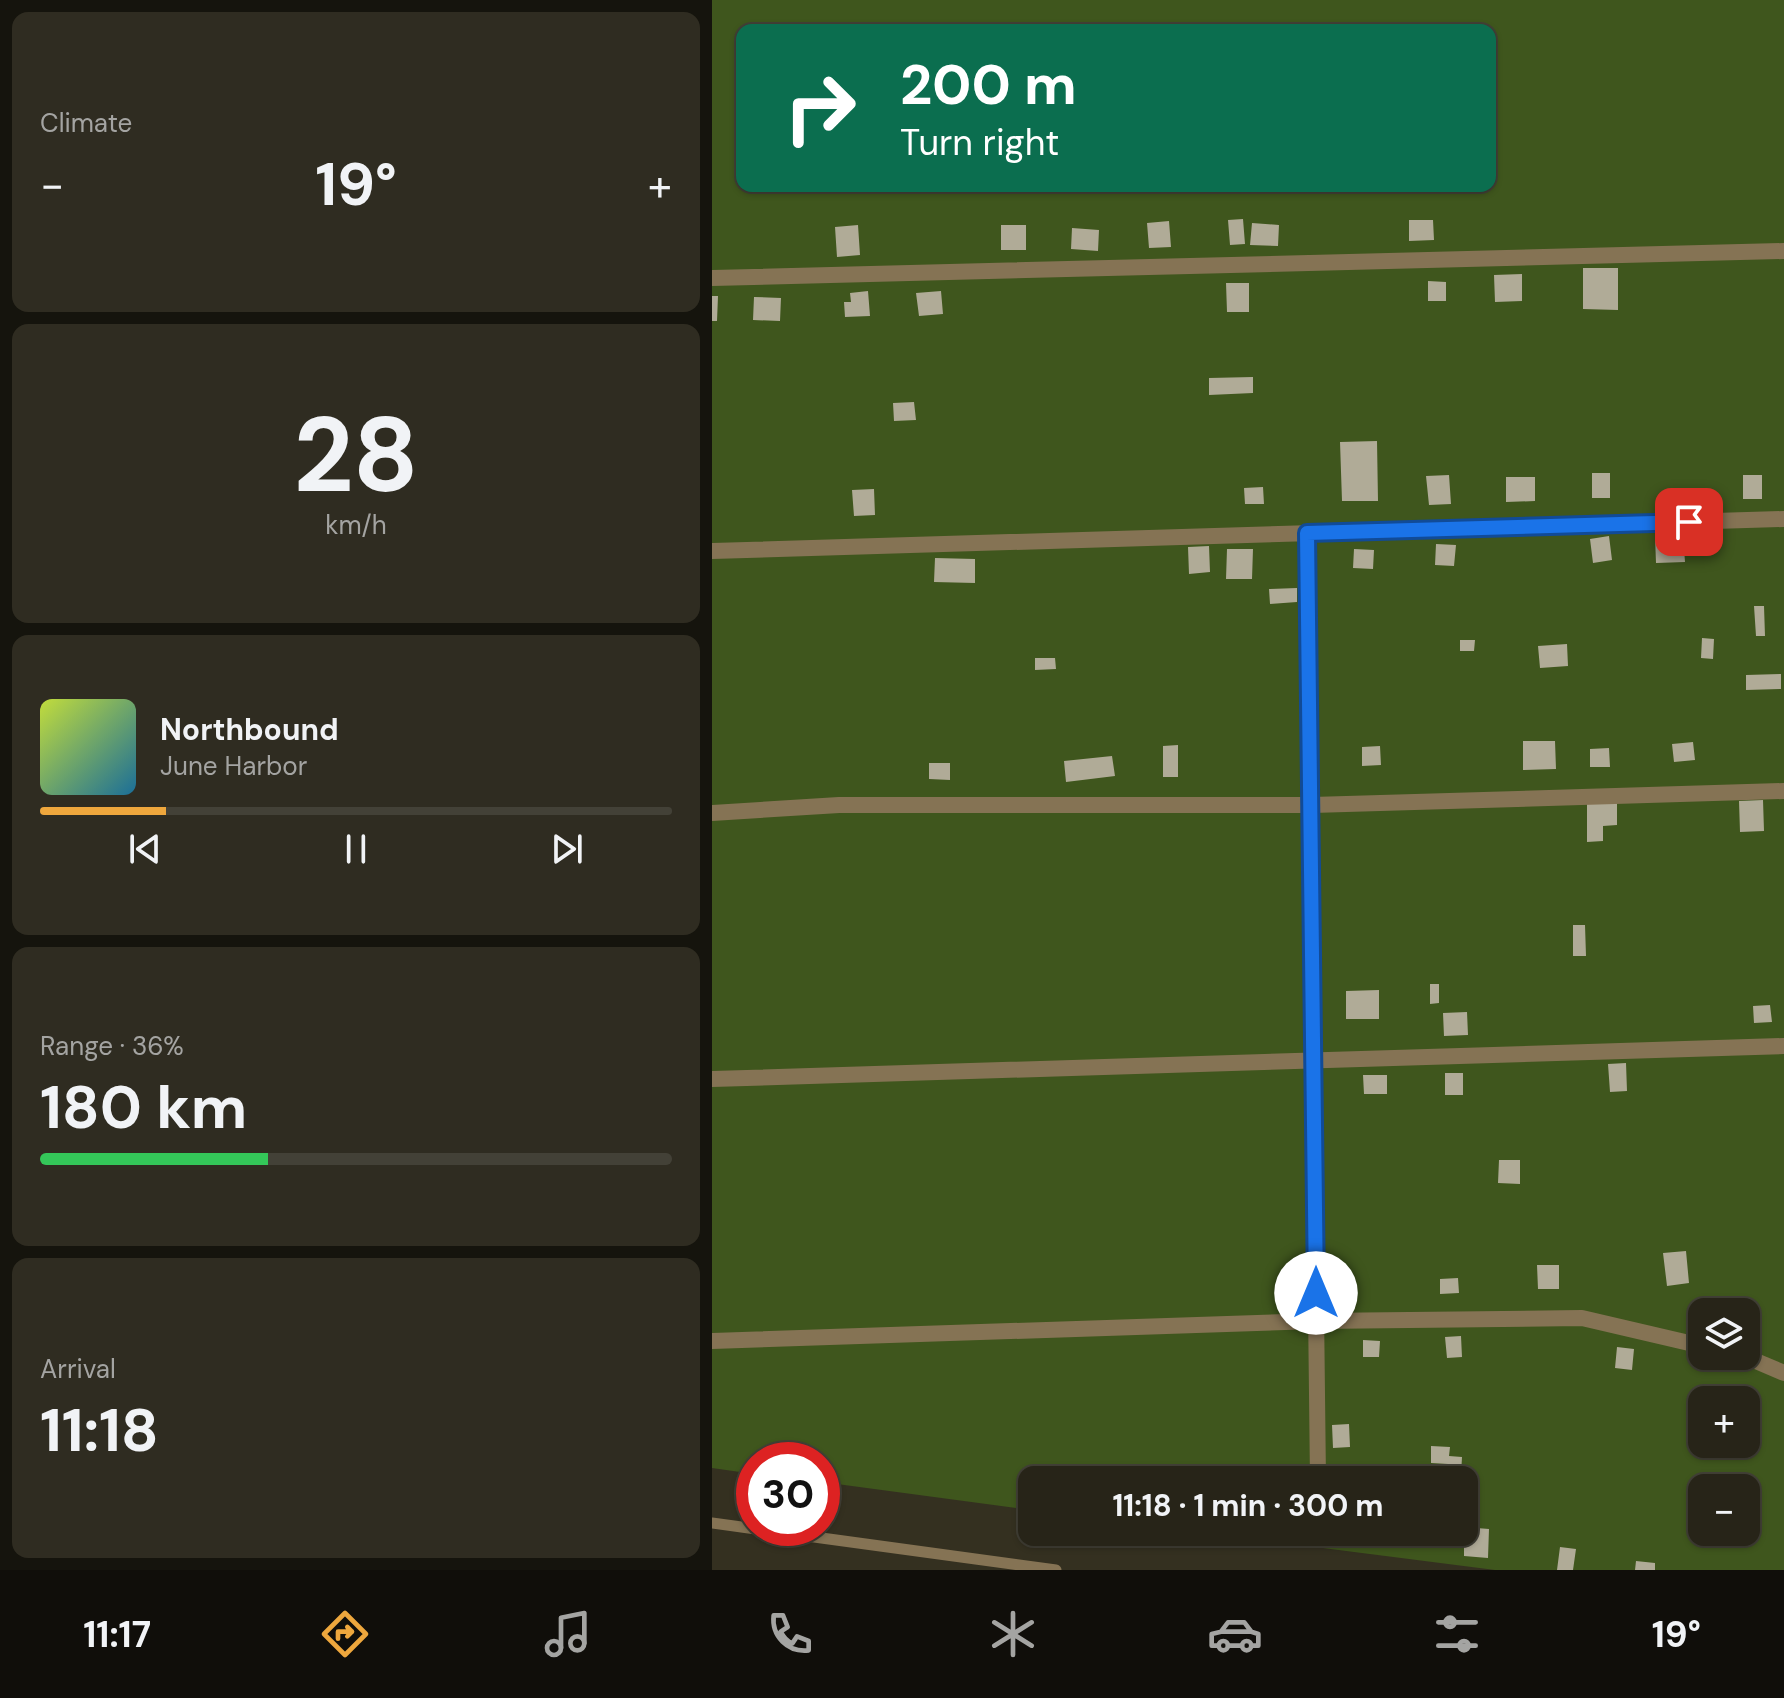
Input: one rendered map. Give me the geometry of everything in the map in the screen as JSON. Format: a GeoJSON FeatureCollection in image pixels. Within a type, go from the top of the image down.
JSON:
{"type":"FeatureCollection","features":[{"type":"Feature","properties":{"kind":"street"},"geometry":{"type":"LineString","coordinates":[[712,278],[1784,251]]}},
{"type":"Feature","properties":{"kind":"street"},"geometry":{"type":"LineString","coordinates":[[712,551],[1784,519]]}},
{"type":"Feature","properties":{"kind":"street"},"geometry":{"type":"LineString","coordinates":[[1307,533],[1318,1466]]}},
{"type":"Feature","properties":{"kind":"street"},"geometry":{"type":"LineString","coordinates":[[712,813],[839,805],[1312,805],[1784,791]]}},
{"type":"Feature","properties":{"kind":"street"},"geometry":{"type":"LineString","coordinates":[[712,1079],[1784,1046]]}},
{"type":"Feature","properties":{"kind":"street"},"geometry":{"type":"LineString","coordinates":[[712,1341],[1316,1321],[1582,1318],[1688,1343]]}},
{"type":"Feature","properties":{"kind":"street"},"geometry":{"type":"LineString","coordinates":[[1760,1363],[1784,1373]]}},
{"type":"Feature","properties":{"kind":"lane"},"geometry":{"type":"LineString","coordinates":[[712,1523],[1056,1570]]}},
{"type":"Feature","properties":{"kind":"green space"},"geometry":{"type":"Polygon","coordinates":[[[712,0],[1784,0],[1784,1570],[1495,1570],[1307,1546],[1478,1546],[1478,1466],[1018,1466],[1018,1508],[840,1484],[840,1442],[736,1442],[736,1471],[712,1468],[712,0]]]}},
{"type":"Feature","properties":{"kind":"building"},"geometry":{"type":"Polygon","coordinates":[[[1243,219],[1245,244],[1230,245],[1228,220],[1243,219]]]}},
{"type":"Feature","properties":{"kind":"building"},"geometry":{"type":"Polygon","coordinates":[[[1409,220],[1433,220],[1434,240],[1409,241],[1409,220]]]}},
{"type":"Feature","properties":{"kind":"building"},"geometry":{"type":"Polygon","coordinates":[[[1169,221],[1171,247],[1149,248],[1147,223],[1169,221]]]}},
{"type":"Feature","properties":{"kind":"building"},"geometry":{"type":"Polygon","coordinates":[[[1252,223],[1279,225],[1278,246],[1250,245],[1252,223]]]}},
{"type":"Feature","properties":{"kind":"building"},"geometry":{"type":"Polygon","coordinates":[[[858,225],[860,255],[837,257],[835,227],[858,225]]]}},
{"type":"Feature","properties":{"kind":"building"},"geometry":{"type":"Polygon","coordinates":[[[1001,225],[1026,225],[1026,250],[1001,250],[1001,225]]]}},
{"type":"Feature","properties":{"kind":"building"},"geometry":{"type":"Polygon","coordinates":[[[1072,228],[1099,230],[1098,251],[1071,249],[1072,228]]]}},
{"type":"Feature","properties":{"kind":"building"},"geometry":{"type":"Polygon","coordinates":[[[1583,268],[1618,268],[1618,310],[1583,309],[1583,268]]]}},
{"type":"Feature","properties":{"kind":"building"},"geometry":{"type":"Polygon","coordinates":[[[1522,274],[1522,301],[1495,302],[1494,275],[1522,274]]]}},
{"type":"Feature","properties":{"kind":"building"},"geometry":{"type":"Polygon","coordinates":[[[1428,281],[1446,282],[1446,301],[1428,301],[1428,281]]]}},
{"type":"Feature","properties":{"kind":"building"},"geometry":{"type":"Polygon","coordinates":[[[1226,283],[1249,283],[1249,312],[1227,312],[1226,283]]]}},
{"type":"Feature","properties":{"kind":"building"},"geometry":{"type":"Polygon","coordinates":[[[868,291],[870,316],[845,317],[844,302],[851,302],[850,293],[868,291]]]}},
{"type":"Feature","properties":{"kind":"building"},"geometry":{"type":"Polygon","coordinates":[[[941,291],[943,314],[919,316],[916,293],[941,291]]]}},
{"type":"Feature","properties":{"kind":"building"},"geometry":{"type":"Polygon","coordinates":[[[712,296],[718,296],[717,321],[712,321],[712,296]]]}},
{"type":"Feature","properties":{"kind":"building"},"geometry":{"type":"Polygon","coordinates":[[[754,297],[781,298],[780,321],[753,320],[754,297]]]}},
{"type":"Feature","properties":{"kind":"building"},"geometry":{"type":"Polygon","coordinates":[[[1253,377],[1253,393],[1209,395],[1209,378],[1253,377]]]}},
{"type":"Feature","properties":{"kind":"building"},"geometry":{"type":"Polygon","coordinates":[[[914,402],[916,420],[894,421],[893,403],[914,402]]]}},
{"type":"Feature","properties":{"kind":"building"},"geometry":{"type":"Polygon","coordinates":[[[1377,441],[1378,501],[1342,501],[1340,442],[1377,441]]]}},
{"type":"Feature","properties":{"kind":"building"},"geometry":{"type":"Polygon","coordinates":[[[1592,473],[1610,473],[1610,498],[1592,498],[1592,473]]]}},
{"type":"Feature","properties":{"kind":"building"},"geometry":{"type":"Polygon","coordinates":[[[1449,475],[1451,504],[1429,505],[1426,476],[1449,475]]]}},
{"type":"Feature","properties":{"kind":"building"},"geometry":{"type":"Polygon","coordinates":[[[1743,475],[1762,475],[1762,499],[1743,499],[1743,475]]]}},
{"type":"Feature","properties":{"kind":"building"},"geometry":{"type":"Polygon","coordinates":[[[1506,477],[1535,477],[1535,501],[1506,502],[1506,477]]]}},
{"type":"Feature","properties":{"kind":"building"},"geometry":{"type":"Polygon","coordinates":[[[1263,487],[1264,504],[1245,504],[1244,488],[1263,487]]]}},
{"type":"Feature","properties":{"kind":"building"},"geometry":{"type":"Polygon","coordinates":[[[874,489],[875,515],[854,516],[852,490],[874,489]]]}},
{"type":"Feature","properties":{"kind":"building"},"geometry":{"type":"Polygon","coordinates":[[[1683,535],[1685,562],[1656,563],[1655,536],[1683,535]]]}},
{"type":"Feature","properties":{"kind":"building"},"geometry":{"type":"Polygon","coordinates":[[[1609,536],[1612,560],[1593,563],[1590,539],[1609,536]]]}},
{"type":"Feature","properties":{"kind":"building"},"geometry":{"type":"Polygon","coordinates":[[[1436,544],[1456,545],[1454,566],[1435,565],[1436,544]]]}},
{"type":"Feature","properties":{"kind":"building"},"geometry":{"type":"Polygon","coordinates":[[[1209,546],[1210,572],[1189,574],[1188,547],[1209,546]]]}},
{"type":"Feature","properties":{"kind":"building"},"geometry":{"type":"Polygon","coordinates":[[[1227,549],[1253,549],[1252,579],[1226,579],[1227,549]]]}},
{"type":"Feature","properties":{"kind":"building"},"geometry":{"type":"Polygon","coordinates":[[[1354,549],[1374,550],[1373,569],[1353,568],[1354,549]]]}},
{"type":"Feature","properties":{"kind":"building"},"geometry":{"type":"Polygon","coordinates":[[[935,558],[975,559],[975,583],[934,582],[935,558]]]}},
{"type":"Feature","properties":{"kind":"building"},"geometry":{"type":"Polygon","coordinates":[[[1297,588],[1297,602],[1270,604],[1269,589],[1297,588]]]}},
{"type":"Feature","properties":{"kind":"building"},"geometry":{"type":"Polygon","coordinates":[[[1754,606],[1764,606],[1765,636],[1756,636],[1754,606]]]}},
{"type":"Feature","properties":{"kind":"building"},"geometry":{"type":"Polygon","coordinates":[[[1702,638],[1714,639],[1713,659],[1701,658],[1702,638]]]}},
{"type":"Feature","properties":{"kind":"building"},"geometry":{"type":"Polygon","coordinates":[[[1460,640],[1475,640],[1474,651],[1460,651],[1460,640]]]}},
{"type":"Feature","properties":{"kind":"building"},"geometry":{"type":"Polygon","coordinates":[[[1567,644],[1568,666],[1540,668],[1538,646],[1567,644]]]}},
{"type":"Feature","properties":{"kind":"building"},"geometry":{"type":"Polygon","coordinates":[[[1035,658],[1055,658],[1056,669],[1035,670],[1035,658]]]}},
{"type":"Feature","properties":{"kind":"building"},"geometry":{"type":"Polygon","coordinates":[[[1781,674],[1781,689],[1746,690],[1746,675],[1781,674]]]}},
{"type":"Feature","properties":{"kind":"building"},"geometry":{"type":"Polygon","coordinates":[[[1523,741],[1555,741],[1556,769],[1523,770],[1523,741]]]}},
{"type":"Feature","properties":{"kind":"building"},"geometry":{"type":"Polygon","coordinates":[[[1693,742],[1695,760],[1674,762],[1672,744],[1693,742]]]}},
{"type":"Feature","properties":{"kind":"building"},"geometry":{"type":"Polygon","coordinates":[[[1178,745],[1178,777],[1163,777],[1163,746],[1178,745]]]}},
{"type":"Feature","properties":{"kind":"building"},"geometry":{"type":"Polygon","coordinates":[[[1380,746],[1381,765],[1362,766],[1362,747],[1380,746]]]}},
{"type":"Feature","properties":{"kind":"building"},"geometry":{"type":"Polygon","coordinates":[[[1609,748],[1610,767],[1590,767],[1590,749],[1609,748]]]}},
{"type":"Feature","properties":{"kind":"building"},"geometry":{"type":"Polygon","coordinates":[[[1112,756],[1115,776],[1066,782],[1064,761],[1112,756]]]}},
{"type":"Feature","properties":{"kind":"building"},"geometry":{"type":"Polygon","coordinates":[[[929,763],[950,763],[950,780],[929,779],[929,763]]]}},
{"type":"Feature","properties":{"kind":"building"},"geometry":{"type":"Polygon","coordinates":[[[1763,800],[1764,831],[1740,832],[1739,801],[1763,800]]]}},
{"type":"Feature","properties":{"kind":"building"},"geometry":{"type":"Polygon","coordinates":[[[1587,803],[1617,803],[1617,825],[1603,826],[1603,841],[1587,842],[1587,803]]]}},
{"type":"Feature","properties":{"kind":"building"},"geometry":{"type":"Polygon","coordinates":[[[1573,925],[1585,925],[1586,956],[1573,956],[1573,925]]]}},
{"type":"Feature","properties":{"kind":"building"},"geometry":{"type":"Polygon","coordinates":[[[1430,984],[1439,984],[1439,1003],[1430,1004],[1430,984]]]}},
{"type":"Feature","properties":{"kind":"building"},"geometry":{"type":"Polygon","coordinates":[[[1379,990],[1379,1019],[1346,1019],[1346,991],[1379,990]]]}},
{"type":"Feature","properties":{"kind":"building"},"geometry":{"type":"Polygon","coordinates":[[[1770,1005],[1772,1022],[1754,1023],[1753,1006],[1770,1005]]]}},
{"type":"Feature","properties":{"kind":"building"},"geometry":{"type":"Polygon","coordinates":[[[1467,1012],[1468,1035],[1444,1036],[1443,1013],[1467,1012]]]}},
{"type":"Feature","properties":{"kind":"building"},"geometry":{"type":"Polygon","coordinates":[[[1626,1063],[1627,1091],[1610,1092],[1608,1064],[1626,1063]]]}},
{"type":"Feature","properties":{"kind":"building"},"geometry":{"type":"Polygon","coordinates":[[[1445,1073],[1463,1073],[1463,1095],[1445,1095],[1445,1073]]]}},
{"type":"Feature","properties":{"kind":"building"},"geometry":{"type":"Polygon","coordinates":[[[1363,1075],[1387,1075],[1387,1094],[1364,1094],[1363,1075]]]}},
{"type":"Feature","properties":{"kind":"building"},"geometry":{"type":"Polygon","coordinates":[[[1499,1160],[1520,1160],[1520,1184],[1498,1183],[1499,1160]]]}},
{"type":"Feature","properties":{"kind":"building"},"geometry":{"type":"Polygon","coordinates":[[[1686,1251],[1689,1283],[1667,1286],[1663,1253],[1686,1251]]]}},
{"type":"Feature","properties":{"kind":"building"},"geometry":{"type":"Polygon","coordinates":[[[1537,1265],[1559,1265],[1559,1289],[1538,1289],[1537,1265]]]}},
{"type":"Feature","properties":{"kind":"building"},"geometry":{"type":"Polygon","coordinates":[[[1458,1278],[1459,1293],[1440,1294],[1440,1279],[1458,1278]]]}},
{"type":"Feature","properties":{"kind":"building"},"geometry":{"type":"Polygon","coordinates":[[[1461,1336],[1462,1357],[1447,1358],[1445,1337],[1461,1336]]]}},
{"type":"Feature","properties":{"kind":"building"},"geometry":{"type":"Polygon","coordinates":[[[1363,1340],[1380,1341],[1379,1357],[1363,1357],[1363,1340]]]}},
{"type":"Feature","properties":{"kind":"building"},"geometry":{"type":"Polygon","coordinates":[[[1617,1347],[1634,1349],[1632,1370],[1615,1368],[1617,1347]]]}},
{"type":"Feature","properties":{"kind":"building"},"geometry":{"type":"Polygon","coordinates":[[[1349,1424],[1350,1447],[1333,1448],[1332,1425],[1349,1424]]]}},
{"type":"Feature","properties":{"kind":"building"},"geometry":{"type":"Polygon","coordinates":[[[1431,1446],[1450,1447],[1449,1456],[1462,1457],[1462,1466],[1431,1463],[1431,1446]]]}},
{"type":"Feature","properties":{"kind":"building"},"geometry":{"type":"Polygon","coordinates":[[[1478,1528],[1489,1529],[1488,1558],[1464,1556],[1464,1546],[1478,1546],[1478,1528]]]}},
{"type":"Feature","properties":{"kind":"building"},"geometry":{"type":"Polygon","coordinates":[[[1560,1547],[1576,1549],[1573,1570],[1557,1570],[1560,1547]]]}},
{"type":"Feature","properties":{"kind":"building"},"geometry":{"type":"Polygon","coordinates":[[[1636,1561],[1655,1563],[1655,1570],[1635,1570],[1636,1561]]]}},
{"type":"Feature","properties":{"kind":"route"},"geometry":{"type":"LineString","coordinates":[[1316,1293],[1307,533],[1689,522]]}}]}
